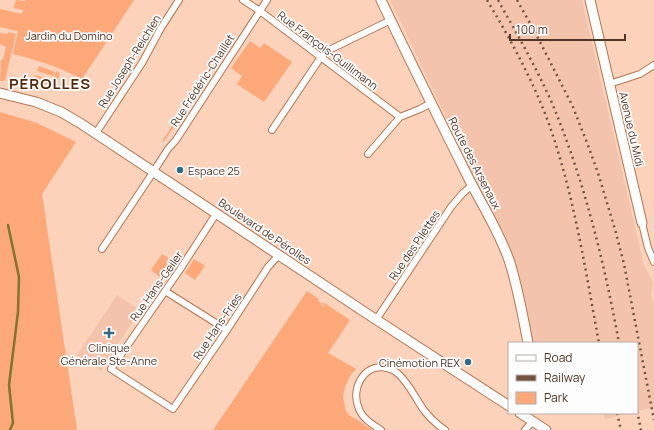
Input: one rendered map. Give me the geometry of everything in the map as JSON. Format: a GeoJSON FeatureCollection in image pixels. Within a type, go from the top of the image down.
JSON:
{"type":"FeatureCollection","features":[{"type":"Feature","properties":{"kind":"main road","name":"Route des Arsenaux"},"geometry":{"type":"LineString","coordinates":[[381,0],[505,250],[517,291],[528,342]]}},
{"type":"Feature","properties":{"kind":"main road","name":"Avenue du Midi"},"geometry":{"type":"LineString","coordinates":[[590,0],[642,223]]}},
{"type":"Feature","properties":{"kind":"main road","name":"Boulevard de Pérolles"},"geometry":{"type":"LineString","coordinates":[[0,93],[36,102],[49,107],[96,133],[376,320],[508,405]]}},
{"type":"Feature","properties":{"kind":"main road"},"geometry":{"type":"LineString","coordinates":[[522,414],[546,430]]}},
{"type":"Feature","properties":{"kind":"main road"},"geometry":{"type":"LineString","coordinates":[[533,421],[537,414]]}},
{"type":"Feature","properties":{"kind":"street","name":"Rue Joseph-Reichlen"},"geometry":{"type":"LineString","coordinates":[[96,133],[142,63],[161,28],[179,0]]}},
{"type":"Feature","properties":{"kind":"street","name":"Rue François-Guillimann"},"geometry":{"type":"LineString","coordinates":[[243,0],[322,57],[400,117]]}},
{"type":"Feature","properties":{"kind":"street","name":"Rue Frédéric-Chaillet"},"geometry":{"type":"LineString","coordinates":[[102,249],[268,0]]}},
{"type":"Feature","properties":{"kind":"street"},"geometry":{"type":"LineString","coordinates":[[272,130],[327,51],[391,20]]}},
{"type":"Feature","properties":{"kind":"street"},"geometry":{"type":"LineString","coordinates":[[609,84],[640,74],[654,65]]}},
{"type":"Feature","properties":{"kind":"street"},"geometry":{"type":"LineString","coordinates":[[368,154],[400,117],[431,103]]}},
{"type":"Feature","properties":{"kind":"street","name":"Rue des Pilettes"},"geometry":{"type":"LineString","coordinates":[[376,320],[451,207],[472,185]]}},
{"type":"Feature","properties":{"kind":"street","name":"Rue Hans-Geiler"},"geometry":{"type":"LineString","coordinates":[[173,409],[111,369],[216,214]]}},
{"type":"Feature","properties":{"kind":"street","name":"Avenue du Midi"},"geometry":{"type":"LineString","coordinates":[[642,223],[648,248],[654,262]]}},
{"type":"Feature","properties":{"kind":"street","name":"Rue Hans-Fries"},"geometry":{"type":"LineString","coordinates":[[173,409],[268,267],[279,255]]}},
{"type":"Feature","properties":{"kind":"street"},"geometry":{"type":"LineString","coordinates":[[165,291],[226,330]]}},
{"type":"Feature","properties":{"kind":"street"},"geometry":{"type":"LineString","coordinates":[[381,430],[362,416],[358,409],[356,398],[357,386],[363,376],[369,371],[380,368],[392,370],[398,374],[423,409],[434,422],[445,430]]}},
{"type":"Feature","properties":{"kind":"street"},"geometry":{"type":"LineString","coordinates":[[525,430],[533,421]]}},
{"type":"Feature","properties":{"kind":"shaded area"},"geometry":{"type":"Polygon","coordinates":[[[390,0],[582,0],[644,265],[653,282],[651,294],[654,306],[654,407],[638,411],[638,342],[533,342],[523,297],[507,246],[390,0]]]}},
{"type":"Feature","properties":{"kind":"shaded area","name":"Clinique Générale Ste-Anne"},"geometry":{"type":"Polygon","coordinates":[[[117,295],[140,310],[101,371],[77,355],[117,295]]]}},
{"type":"Feature","properties":{"kind":"shaded area"},"geometry":{"type":"Polygon","coordinates":[[[604,414],[626,414],[605,419],[604,414]]]}},
{"type":"Feature","properties":{"kind":"green space","name":"Jardin du Domino"},"geometry":{"type":"Polygon","coordinates":[[[16,0],[134,0],[82,79],[48,64],[13,54],[18,31],[0,27],[0,9],[22,14],[23,10],[14,8],[16,0]]]}},
{"type":"Feature","properties":{"kind":"green space"},"geometry":{"type":"Polygon","coordinates":[[[8,32],[16,34],[5,80],[0,81],[1,60],[3,60],[6,47],[0,44],[0,33],[8,34],[8,32]]]}},
{"type":"Feature","properties":{"kind":"green space"},"geometry":{"type":"Polygon","coordinates":[[[250,41],[260,48],[264,43],[292,62],[264,102],[237,84],[242,76],[231,68],[250,41]]]}},
{"type":"Feature","properties":{"kind":"green space"},"geometry":{"type":"Polygon","coordinates":[[[39,66],[55,72],[53,76],[37,71],[39,66]]]}},
{"type":"Feature","properties":{"kind":"green space"},"geometry":{"type":"Polygon","coordinates":[[[56,71],[60,73],[55,87],[51,86],[56,71]]]}},
{"type":"Feature","properties":{"kind":"green space"},"geometry":{"type":"Polygon","coordinates":[[[35,75],[52,80],[50,85],[34,80],[35,75]]]}},
{"type":"Feature","properties":{"kind":"green space"},"geometry":{"type":"Polygon","coordinates":[[[185,106],[187,107],[163,143],[163,140],[185,106]]]}},
{"type":"Feature","properties":{"kind":"green space"},"geometry":{"type":"Polygon","coordinates":[[[0,112],[37,123],[76,142],[42,194],[77,430],[0,430],[0,112]]]}},
{"type":"Feature","properties":{"kind":"green space"},"geometry":{"type":"Polygon","coordinates":[[[162,254],[173,261],[161,278],[151,270],[162,254]]]}},
{"type":"Feature","properties":{"kind":"green space"},"geometry":{"type":"Polygon","coordinates":[[[194,259],[205,266],[195,280],[185,273],[194,259]]]}},
{"type":"Feature","properties":{"kind":"green space"},"geometry":{"type":"Polygon","coordinates":[[[307,291],[319,299],[318,301],[323,307],[323,302],[350,320],[328,353],[356,369],[350,376],[345,387],[343,397],[346,411],[350,416],[372,430],[213,430],[307,291]]]}},
{"type":"Feature","properties":{"kind":"waterway"},"geometry":{"type":"LineString","coordinates":[[8,225],[19,277],[18,312],[9,385],[13,423],[10,430]]}},
{"type":"Feature","properties":{"kind":"railway"},"geometry":{"type":"LineString","coordinates":[[487,0],[526,71],[540,101],[555,143],[571,200],[599,342]]}},
{"type":"Feature","properties":{"kind":"railway"},"geometry":{"type":"LineString","coordinates":[[498,0],[546,90],[574,161],[600,251],[619,342]]}},
{"type":"Feature","properties":{"kind":"railway"},"geometry":{"type":"LineString","coordinates":[[517,0],[573,107],[598,173],[624,264],[654,420]]}},
{"type":"Feature","properties":{"kind":"railway"},"geometry":{"type":"LineString","coordinates":[[617,414],[621,430]]}},
{"type":"Feature","properties":{"kind":"railway"},"geometry":{"type":"LineString","coordinates":[[638,414],[641,430]]}},
{"type":"Feature","properties":{"kind":"place","name":"Espace 25"},"geometry":{"type":"Point","coordinates":[180,170]}},
{"type":"Feature","properties":{"kind":"place","name":"Clinique Générale Ste-Anne"},"geometry":{"type":"Point","coordinates":[109,333]}},
{"type":"Feature","properties":{"kind":"place","name":"Cinémotion REX"},"geometry":{"type":"Point","coordinates":[468,362]}},
{"type":"Feature","properties":{"kind":"district","name":"PÉROLLES"},"geometry":{"type":"Point","coordinates":[50,83]}}]}
